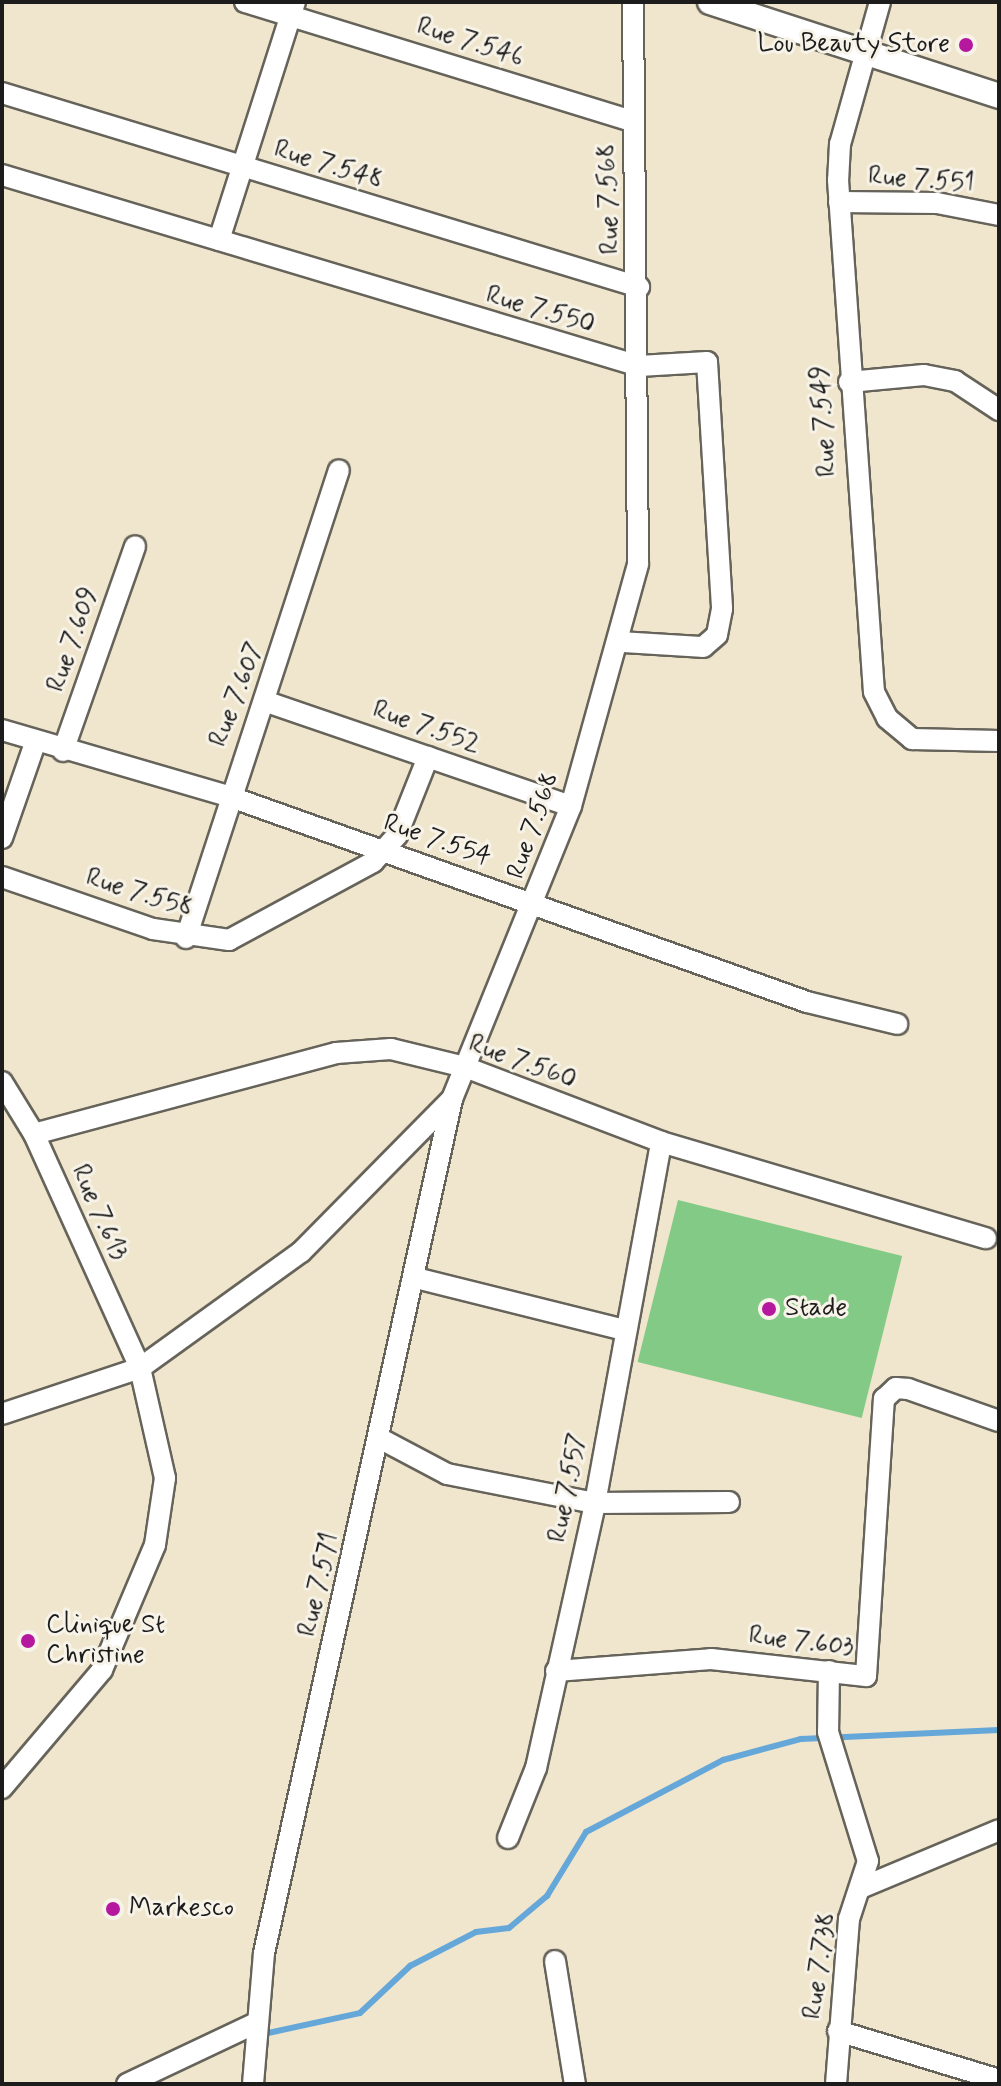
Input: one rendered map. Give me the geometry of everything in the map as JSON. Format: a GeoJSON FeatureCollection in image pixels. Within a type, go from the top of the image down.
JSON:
{"type":"FeatureCollection","features":[{"type":"Feature","properties":{"kind":"main road"},"geometry":{"type":"LineString","coordinates":[[710,2],[999,96]]}},
{"type":"Feature","properties":{"kind":"street","name":"Rue 7.546"},"geometry":{"type":"LineString","coordinates":[[245,2],[292,9],[633,121]]}},
{"type":"Feature","properties":{"kind":"street","name":"Rue 7.568"},"geometry":{"type":"LineString","coordinates":[[2,1414],[140,1368],[301,1252],[452,1099],[535,902],[571,806],[621,642],[638,564],[639,287],[633,121],[633,2]]}},
{"type":"Feature","properties":{"kind":"street","name":"Rue 7.549"},"geometry":{"type":"LineString","coordinates":[[880,2],[869,54],[840,144],[839,202],[849,382],[874,692],[887,718],[912,739],[999,741]]}},
{"type":"Feature","properties":{"kind":"street"},"geometry":{"type":"LineString","coordinates":[[219,240],[292,9]]}},
{"type":"Feature","properties":{"kind":"street","name":"Rue 7.548"},"geometry":{"type":"LineString","coordinates":[[2,93],[639,287]]}},
{"type":"Feature","properties":{"kind":"street","name":"Rue 7.550"},"geometry":{"type":"LineString","coordinates":[[2,175],[639,366],[707,362],[712,369],[722,609],[717,635],[703,647],[621,642]]}},
{"type":"Feature","properties":{"kind":"street","name":"Rue 7.551"},"geometry":{"type":"LineString","coordinates":[[839,202],[937,203],[999,215]]}},
{"type":"Feature","properties":{"kind":"street"},"geometry":{"type":"LineString","coordinates":[[849,382],[924,375],[955,381],[999,410]]}},
{"type":"Feature","properties":{"kind":"street","name":"Rue 7.607"},"geometry":{"type":"LineString","coordinates":[[186,938],[228,796],[264,701],[339,470]]}},
{"type":"Feature","properties":{"kind":"street","name":"Rue 7.609"},"geometry":{"type":"LineString","coordinates":[[63,751],[135,546]]}},
{"type":"Feature","properties":{"kind":"street","name":"Rue 7.552"},"geometry":{"type":"LineString","coordinates":[[264,701],[571,806]]}},
{"type":"Feature","properties":{"kind":"street","name":"Rue 7.554"},"geometry":{"type":"LineString","coordinates":[[2,730],[35,743],[228,796],[535,902],[794,997],[897,1024]]}},
{"type":"Feature","properties":{"kind":"street"},"geometry":{"type":"LineString","coordinates":[[2,838],[35,743]]}},
{"type":"Feature","properties":{"kind":"street"},"geometry":{"type":"LineString","coordinates":[[385,851],[428,757]]}},
{"type":"Feature","properties":{"kind":"street","name":"Rue 7.558"},"geometry":{"type":"LineString","coordinates":[[2,877],[186,938],[229,940],[341,884],[385,851]]}},
{"type":"Feature","properties":{"kind":"street","name":"Rue 7.560"},"geometry":{"type":"LineString","coordinates":[[34,1134],[336,1053],[391,1049],[465,1067],[661,1142],[986,1238]]}},
{"type":"Feature","properties":{"kind":"street","name":"Rue 7.613"},"geometry":{"type":"LineString","coordinates":[[2,1082],[34,1134],[140,1368],[165,1478],[155,1545],[102,1670],[65,1722],[2,1788]]}},
{"type":"Feature","properties":{"kind":"street","name":"Rue 7.571"},"geometry":{"type":"LineString","coordinates":[[253,2084],[264,1953],[416,1278],[452,1099]]}},
{"type":"Feature","properties":{"kind":"street","name":"Rue 7.557"},"geometry":{"type":"LineString","coordinates":[[508,1838],[536,1768],[595,1503],[621,1329],[661,1142]]}},
{"type":"Feature","properties":{"kind":"street"},"geometry":{"type":"LineString","coordinates":[[416,1278],[621,1329]]}},
{"type":"Feature","properties":{"kind":"street","name":"Rue 7.603"},"geometry":{"type":"LineString","coordinates":[[556,1671],[711,1659],[859,1677],[872,1670],[883,1505],[877,1429],[889,1392],[908,1389],[999,1421]]}},
{"type":"Feature","properties":{"kind":"street"},"geometry":{"type":"LineString","coordinates":[[379,1438],[447,1474],[595,1503],[729,1502]]}},
{"type":"Feature","properties":{"kind":"street","name":"Rue 7.738"},"geometry":{"type":"LineString","coordinates":[[829,1671],[828,1732],[864,1841],[863,1887],[849,1919],[836,2084]]}},
{"type":"Feature","properties":{"kind":"street"},"geometry":{"type":"LineString","coordinates":[[863,1887],[999,1830]]}},
{"type":"Feature","properties":{"kind":"street"},"geometry":{"type":"LineString","coordinates":[[555,1961],[575,2084]]}},
{"type":"Feature","properties":{"kind":"street"},"geometry":{"type":"LineString","coordinates":[[127,2084],[258,2022]]}},
{"type":"Feature","properties":{"kind":"street"},"geometry":{"type":"LineString","coordinates":[[838,2031],[999,2080]]}},
{"type":"Feature","properties":{"kind":"green space","name":"Stade"},"geometry":{"type":"Polygon","coordinates":[[[678,1200],[902,1256],[862,1418],[638,1362],[678,1200]]]}},
{"type":"Feature","properties":{"kind":"waterway"},"geometry":{"type":"LineString","coordinates":[[259,2035],[360,2013],[410,1966],[476,1932],[509,1928],[547,1896],[586,1832],[723,1760],[801,1739],[999,1730]]}},
{"type":"Feature","properties":{"kind":"place","name":"Lou Beauty Store"},"geometry":{"type":"Point","coordinates":[966,45]}},
{"type":"Feature","properties":{"kind":"place","name":"Stade"},"geometry":{"type":"Point","coordinates":[769,1309]}},
{"type":"Feature","properties":{"kind":"place","name":"Clinique St Christine"},"geometry":{"type":"Point","coordinates":[28,1641]}},
{"type":"Feature","properties":{"kind":"place","name":"Markesco"},"geometry":{"type":"Point","coordinates":[113,1909]}}]}
